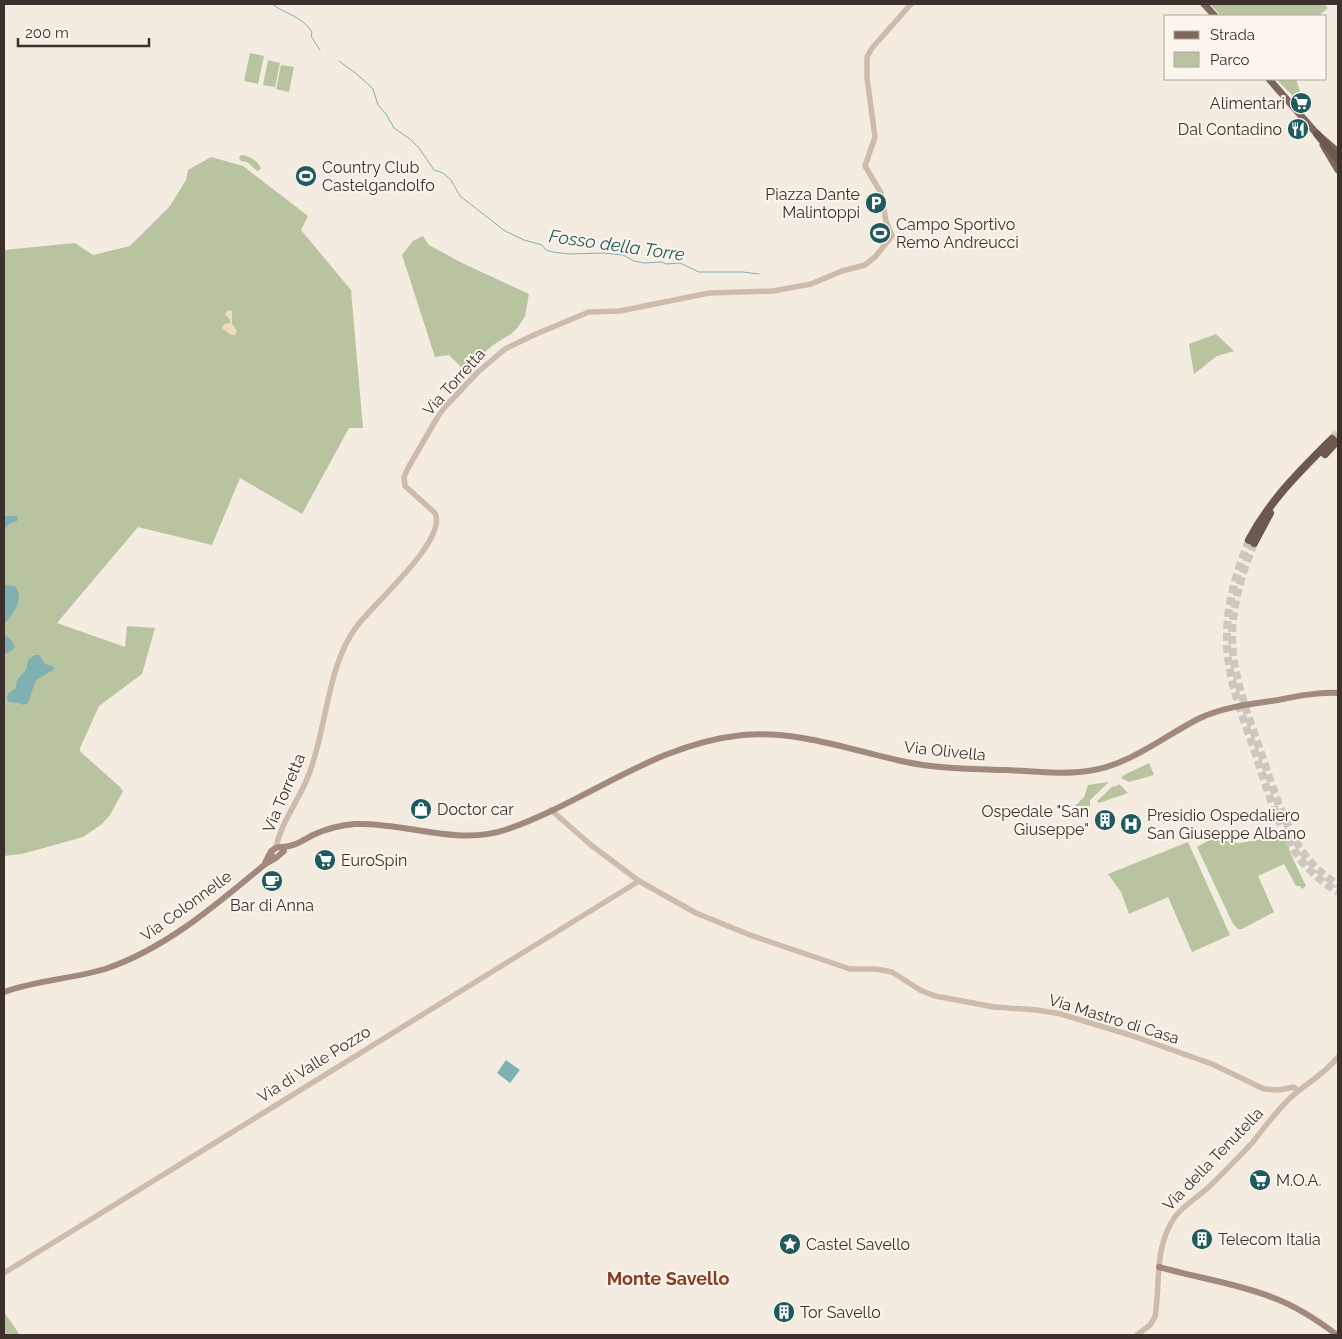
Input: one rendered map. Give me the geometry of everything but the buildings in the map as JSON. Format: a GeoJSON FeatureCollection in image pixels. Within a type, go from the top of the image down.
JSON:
{"type":"FeatureCollection","features":[{"type":"Feature","properties":{"kind":"highway"},"geometry":{"type":"LineString","coordinates":[[1317,134],[1338,159]]}},
{"type":"Feature","properties":{"kind":"highway"},"geometry":{"type":"LineString","coordinates":[[1252,541],[1281,491],[1334,440]]}},
{"type":"Feature","properties":{"kind":"main road"},"geometry":{"type":"LineString","coordinates":[[1204,4],[1214,15]]}},
{"type":"Feature","properties":{"kind":"main road"},"geometry":{"type":"LineString","coordinates":[[1270,80],[1317,134],[1338,152]]}},
{"type":"Feature","properties":{"kind":"main road"},"geometry":{"type":"LineString","coordinates":[[1317,134],[1338,170]]}},
{"type":"Feature","properties":{"kind":"main road","name":"Via Olivella"},"geometry":{"type":"LineString","coordinates":[[551,810],[659,757],[688,746],[730,737],[765,735],[798,738],[907,763],[935,767],[1081,772],[1100,769],[1120,762],[1219,710],[1307,695],[1338,694]]}},
{"type":"Feature","properties":{"kind":"main road","name":"Via Colonnelle"},"geometry":{"type":"LineString","coordinates":[[4,992],[28,985],[92,972],[139,955],[169,939],[264,864],[280,849],[330,828],[354,824],[378,825],[455,836],[487,834],[514,827],[551,810]]}},
{"type":"Feature","properties":{"kind":"main road"},"geometry":{"type":"LineString","coordinates":[[276,858],[272,857],[280,849]]}},
{"type":"Feature","properties":{"kind":"main road","name":"Via Colonnelle"},"geometry":{"type":"LineString","coordinates":[[264,864],[276,858],[280,849]]}},
{"type":"Feature","properties":{"kind":"main road"},"geometry":{"type":"LineString","coordinates":[[1158,1267],[1272,1297],[1338,1335]]}},
{"type":"Feature","properties":{"kind":"street","name":"Via Torretta"},"geometry":{"type":"LineString","coordinates":[[280,849],[282,829],[311,770],[334,680],[347,642],[363,618],[419,558],[436,522],[434,512],[405,486],[404,478],[437,418],[495,356],[543,331],[589,312],[620,311],[715,292],[774,291],[807,285],[842,271],[865,266],[876,257],[892,236],[886,221],[882,193],[865,166],[875,139],[866,63],[871,50],[911,4]]}},
{"type":"Feature","properties":{"kind":"street","name":"Via Mastro di Casa"},"geometry":{"type":"LineString","coordinates":[[551,810],[591,845],[639,881],[692,910],[732,928],[847,968],[892,972],[924,992],[938,997],[990,1007],[1037,1010],[1061,1014],[1130,1035],[1198,1059],[1258,1087],[1274,1090],[1294,1087],[1298,1091]]}},
{"type":"Feature","properties":{"kind":"street","name":"Via di Valle Pozzo"},"geometry":{"type":"LineString","coordinates":[[4,1273],[639,881]]}},
{"type":"Feature","properties":{"kind":"street","name":"Via della Tenutella"},"geometry":{"type":"LineString","coordinates":[[1137,1335],[1150,1325],[1155,1317],[1158,1267],[1166,1234],[1176,1215],[1219,1177],[1248,1147],[1283,1105],[1338,1057]]}},
{"type":"Feature","properties":{"kind":"green space"},"geometry":{"type":"Polygon","coordinates":[[[1210,4],[1324,4],[1328,8],[1319,15],[1220,15],[1210,4]]]}},
{"type":"Feature","properties":{"kind":"green space"},"geometry":{"type":"Polygon","coordinates":[[[250,53],[264,56],[258,84],[244,81],[250,53]]]}},
{"type":"Feature","properties":{"kind":"green space"},"geometry":{"type":"Polygon","coordinates":[[[268,60],[280,63],[275,87],[263,85],[268,60]]]}},
{"type":"Feature","properties":{"kind":"green space"},"geometry":{"type":"Polygon","coordinates":[[[281,65],[294,67],[289,92],[276,89],[281,65]]]}},
{"type":"Feature","properties":{"kind":"green space"},"geometry":{"type":"Polygon","coordinates":[[[1277,80],[1296,80],[1300,91],[1294,97],[1277,80]]]}},
{"type":"Feature","properties":{"kind":"green space"},"geometry":{"type":"Polygon","coordinates":[[[241,155],[253,159],[261,169],[257,171],[247,162],[241,161],[239,158],[241,155]]]}},
{"type":"Feature","properties":{"kind":"green space"},"geometry":{"type":"Polygon","coordinates":[[[211,157],[243,166],[308,216],[301,230],[351,290],[363,428],[349,428],[302,514],[240,478],[212,545],[138,527],[57,623],[125,647],[127,626],[155,628],[142,674],[99,706],[80,748],[84,755],[123,791],[110,815],[102,824],[83,837],[22,854],[4,856],[4,250],[75,243],[93,255],[130,246],[170,206],[186,180],[188,170],[211,157]]]}},
{"type":"Feature","properties":{"kind":"green space","name":"Campo Sportivo Remo Andreucci"},"geometry":{"type":"Polygon","coordinates":[[[880,225],[886,230],[879,240],[873,236],[880,225]]]}},
{"type":"Feature","properties":{"kind":"green space"},"geometry":{"type":"Polygon","coordinates":[[[423,236],[429,245],[460,262],[529,294],[525,316],[518,327],[464,370],[449,355],[435,357],[402,255],[413,241],[423,236]]]}},
{"type":"Feature","properties":{"kind":"green space"},"geometry":{"type":"Polygon","coordinates":[[[1216,334],[1234,351],[1217,356],[1194,374],[1189,344],[1216,334]]]}},
{"type":"Feature","properties":{"kind":"green space"},"geometry":{"type":"Polygon","coordinates":[[[1149,763],[1154,775],[1129,782],[1121,778],[1124,775],[1149,763]]]}},
{"type":"Feature","properties":{"kind":"green space"},"geometry":{"type":"Polygon","coordinates":[[[1109,782],[1090,800],[1090,806],[1075,806],[1084,797],[1088,785],[1109,782]]]}},
{"type":"Feature","properties":{"kind":"green space"},"geometry":{"type":"Polygon","coordinates":[[[1119,784],[1128,793],[1099,803],[1097,801],[1113,786],[1115,787],[1119,784]]]}},
{"type":"Feature","properties":{"kind":"green space"},"geometry":{"type":"Polygon","coordinates":[[[1284,836],[1306,886],[1302,889],[1300,886],[1296,886],[1284,864],[1258,876],[1274,912],[1242,929],[1238,929],[1233,924],[1197,847],[1211,839],[1239,843],[1284,836]]]}},
{"type":"Feature","properties":{"kind":"green space"},"geometry":{"type":"Polygon","coordinates":[[[1188,842],[1230,935],[1192,952],[1168,897],[1129,914],[1121,892],[1108,874],[1188,842]]]}},
{"type":"Feature","properties":{"kind":"green space"},"geometry":{"type":"Polygon","coordinates":[[[4,1312],[20,1335],[4,1335],[4,1312]]]}},
{"type":"Feature","properties":{"kind":"sand"},"geometry":{"type":"Polygon","coordinates":[[[228,310],[232,311],[232,323],[237,331],[235,335],[231,335],[222,328],[224,324],[230,323],[225,314],[228,310]]]}},
{"type":"Feature","properties":{"kind":"water"},"geometry":{"type":"Polygon","coordinates":[[[4,516],[17,516],[18,519],[9,524],[4,531],[4,516]]]}},
{"type":"Feature","properties":{"kind":"water"},"geometry":{"type":"Polygon","coordinates":[[[4,585],[15,586],[19,596],[17,606],[4,624],[4,585]]]}},
{"type":"Feature","properties":{"kind":"water"},"geometry":{"type":"Polygon","coordinates":[[[4,624],[5,635],[15,647],[7,653],[4,653],[4,624]]]}},
{"type":"Feature","properties":{"kind":"water"},"geometry":{"type":"Polygon","coordinates":[[[35,655],[39,655],[45,664],[55,669],[36,680],[28,703],[24,705],[9,702],[7,700],[8,694],[16,688],[18,679],[26,670],[28,660],[35,655]]]}},
{"type":"Feature","properties":{"kind":"water"},"geometry":{"type":"Polygon","coordinates":[[[506,1060],[520,1070],[510,1083],[497,1073],[506,1060]]]}},
{"type":"Feature","properties":{"kind":"waterway","name":"Fosso della Torre"},"geometry":{"type":"LineString","coordinates":[[272,4],[303,22],[312,32],[311,36],[320,50]]}},
{"type":"Feature","properties":{"kind":"waterway","name":"Fosso della Torre"},"geometry":{"type":"LineString","coordinates":[[339,61],[373,89],[378,105],[394,128],[419,148],[434,170],[443,173],[451,180],[460,196],[505,231],[524,240],[542,245],[546,250],[553,252],[623,255],[634,261],[644,263],[680,263],[699,272],[759,274]]}},
{"type":"Feature","properties":{"kind":"tunnel"},"geometry":{"type":"LineString","coordinates":[[1332,439],[1338,432]]}},
{"type":"Feature","properties":{"kind":"tunnel"},"geometry":{"type":"LineString","coordinates":[[1249,540],[1236,578],[1228,616],[1228,657],[1233,685],[1269,794],[1286,835],[1305,865],[1318,878],[1338,892]]}},
{"type":"Feature","properties":{"kind":"tunnel"},"geometry":{"type":"LineString","coordinates":[[1254,543],[1239,588],[1234,611],[1232,635],[1238,680],[1246,710],[1269,777],[1288,825],[1300,848],[1312,864],[1338,885]]}},
{"type":"Feature","properties":{"kind":"place","name":"Alimentari"},"geometry":{"type":"Point","coordinates":[1301,103]}},
{"type":"Feature","properties":{"kind":"place","name":"Dal Contadino"},"geometry":{"type":"Point","coordinates":[1298,129]}},
{"type":"Feature","properties":{"kind":"place","name":"Country Club Castelgandolfo"},"geometry":{"type":"Point","coordinates":[306,176]}},
{"type":"Feature","properties":{"kind":"place","name":"Piazza Dante Malintoppi"},"geometry":{"type":"Point","coordinates":[876,203]}},
{"type":"Feature","properties":{"kind":"place","name":"Campo Sportivo Remo Andreucci"},"geometry":{"type":"Point","coordinates":[880,233]}},
{"type":"Feature","properties":{"kind":"place","name":"Doctor car"},"geometry":{"type":"Point","coordinates":[421,809]}},
{"type":"Feature","properties":{"kind":"place","name":"Ospedale \"San Giuseppe\""},"geometry":{"type":"Point","coordinates":[1105,820]}},
{"type":"Feature","properties":{"kind":"place","name":"Presidio Ospedaliero San Giuseppe Albano"},"geometry":{"type":"Point","coordinates":[1131,824]}},
{"type":"Feature","properties":{"kind":"place","name":"EuroSpin"},"geometry":{"type":"Point","coordinates":[325,860]}},
{"type":"Feature","properties":{"kind":"place","name":"Bar di Anna"},"geometry":{"type":"Point","coordinates":[272,881]}},
{"type":"Feature","properties":{"kind":"place","name":"M.O.A."},"geometry":{"type":"Point","coordinates":[1260,1180]}},
{"type":"Feature","properties":{"kind":"place","name":"Telecom Italia"},"geometry":{"type":"Point","coordinates":[1202,1239]}},
{"type":"Feature","properties":{"kind":"place","name":"Castel Savello"},"geometry":{"type":"Point","coordinates":[790,1244]}},
{"type":"Feature","properties":{"kind":"place","name":"Tor Savello"},"geometry":{"type":"Point","coordinates":[784,1312]}},
{"type":"Feature","properties":{"kind":"district","name":"Monte Savello"},"geometry":{"type":"Point","coordinates":[668,1278]}}]}
